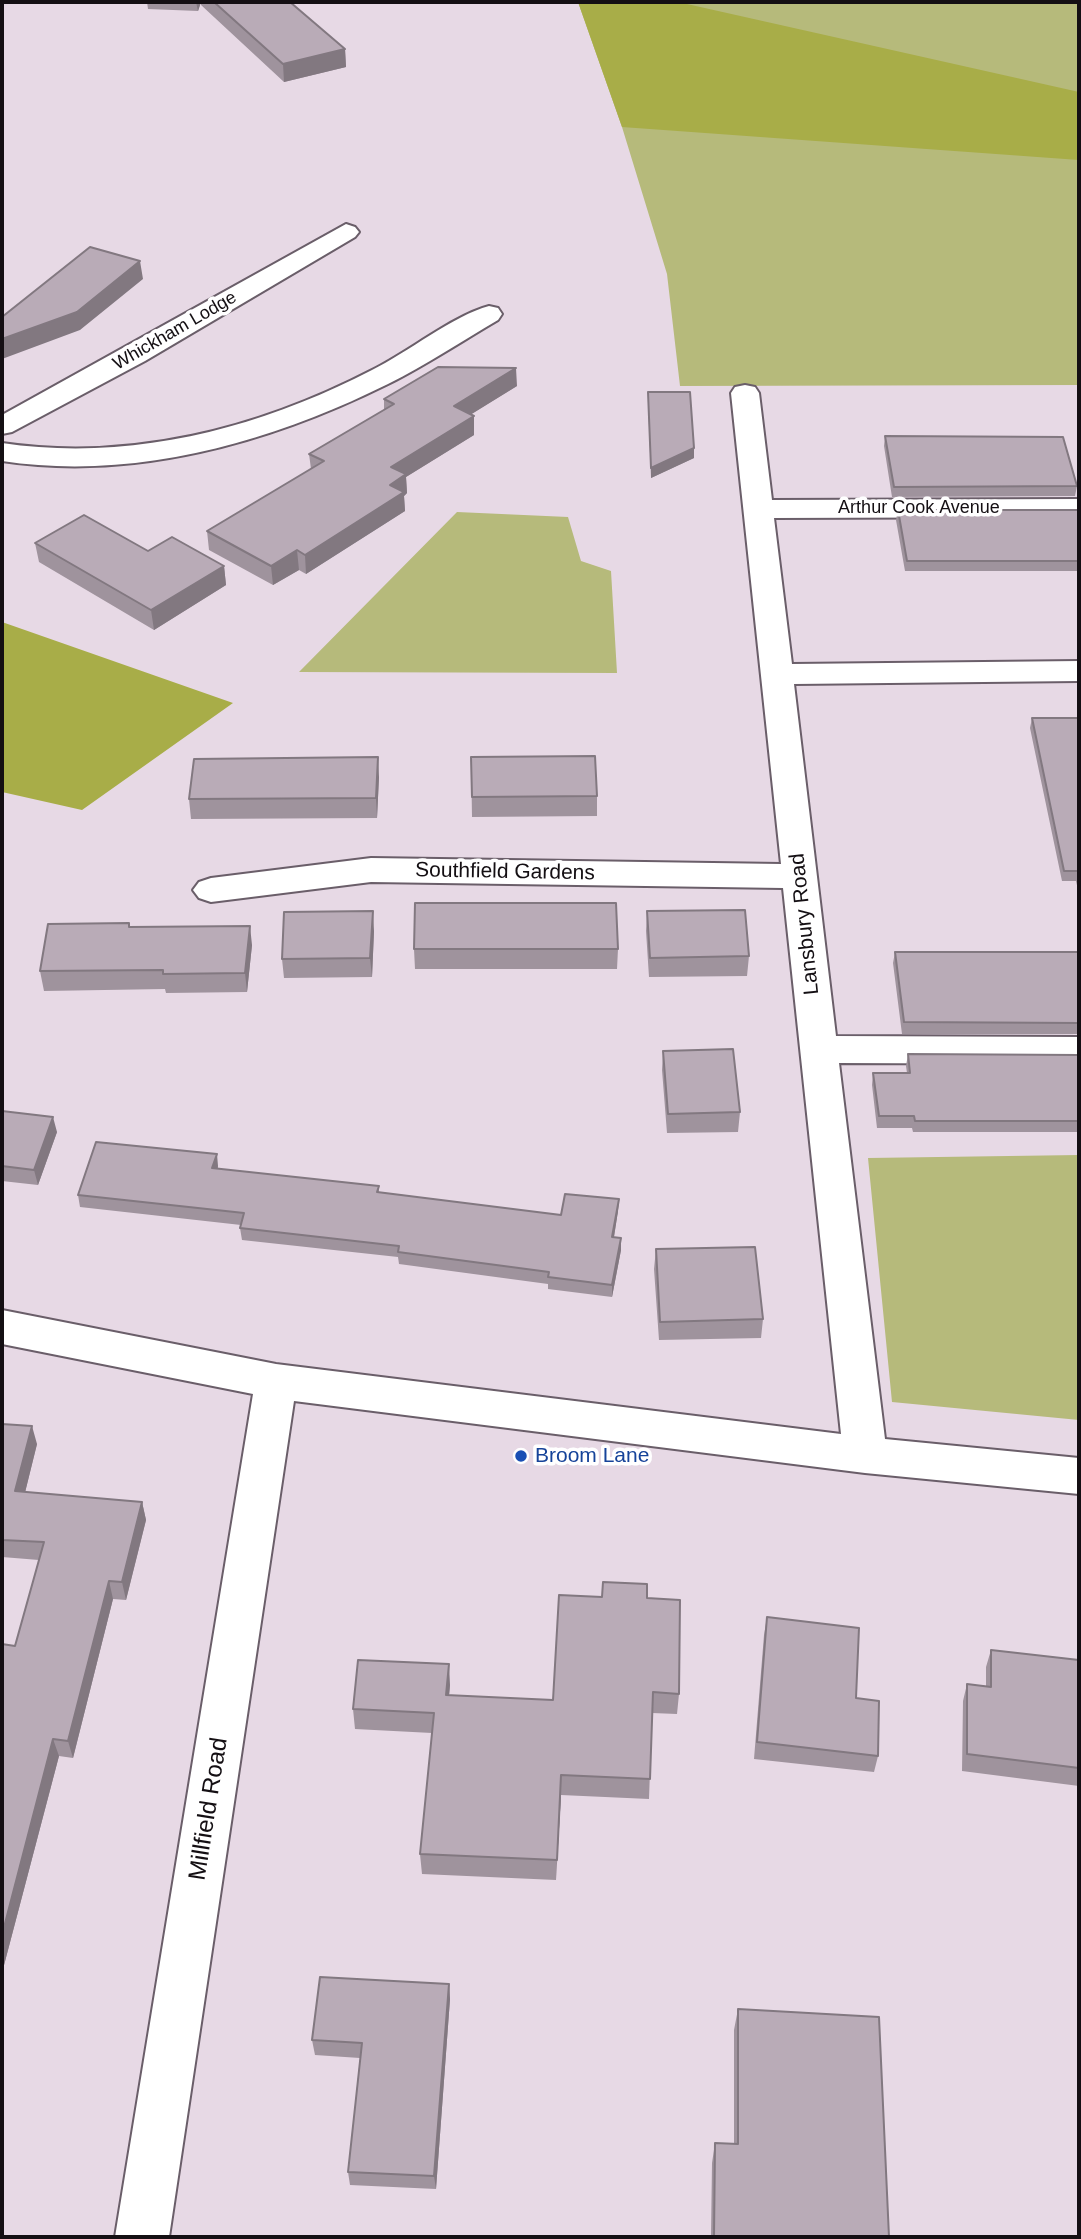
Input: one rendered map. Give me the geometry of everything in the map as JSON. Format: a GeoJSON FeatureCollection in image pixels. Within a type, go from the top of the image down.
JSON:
{"type":"FeatureCollection","features":[{"type":"Feature","properties":{"kind":"street","name":"Whickham Lodge"},"geometry":{"type":"LineString","coordinates":[[2,426],[135,355],[346,232]]}},
{"type":"Feature","properties":{"kind":"street"},"geometry":{"type":"LineString","coordinates":[[2,452],[24,457],[108,460],[161,451],[269,422],[377,379],[489,314]]}},
{"type":"Feature","properties":{"kind":"street","name":"Lansbury Road"},"geometry":{"type":"LineString","coordinates":[[745,393],[865,1455]]}},
{"type":"Feature","properties":{"kind":"street","name":"Arthur Cook Avenue"},"geometry":{"type":"LineString","coordinates":[[758,509],[1079,508]]}},
{"type":"Feature","properties":{"kind":"street"},"geometry":{"type":"LineString","coordinates":[[776,674],[1079,671]]}},
{"type":"Feature","properties":{"kind":"street","name":"Southfield Gardens"},"geometry":{"type":"LineString","coordinates":[[211,890],[371,870],[800,876]]}},
{"type":"Feature","properties":{"kind":"street"},"geometry":{"type":"LineString","coordinates":[[819,1049],[1079,1049]]}},
{"type":"Feature","properties":{"kind":"street"},"geometry":{"type":"LineString","coordinates":[[2,1327],[276,1381],[865,1455],[1079,1476]]}},
{"type":"Feature","properties":{"kind":"street","name":"Millfield Road"},"geometry":{"type":"LineString","coordinates":[[142,2237],[276,1381]]}},
{"type":"Feature","properties":{"kind":"green space"},"geometry":{"type":"Polygon","coordinates":[[[578,2],[1079,2],[1079,385],[680,386],[667,274],[622,127],[578,2]]]}},
{"type":"Feature","properties":{"kind":"green space"},"geometry":{"type":"Polygon","coordinates":[[[578,2],[678,2],[1079,92],[1079,160],[622,127],[578,2]]]}},
{"type":"Feature","properties":{"kind":"green space"},"geometry":{"type":"Polygon","coordinates":[[[457,512],[568,517],[581,561],[611,571],[617,673],[299,672],[457,512]]]}},
{"type":"Feature","properties":{"kind":"green space"},"geometry":{"type":"Polygon","coordinates":[[[2,622],[233,703],[82,810],[2,792],[2,622]]]}},
{"type":"Feature","properties":{"kind":"green space"},"geometry":{"type":"Polygon","coordinates":[[[1079,1155],[1079,1420],[892,1402],[868,1158],[1079,1155]]]}},
{"type":"Feature","properties":{"kind":"building"},"geometry":{"type":"Polygon","coordinates":[[[214,2],[290,2],[345,49],[283,64],[214,2]]]}},
{"type":"Feature","properties":{"kind":"building"},"geometry":{"type":"Polygon","coordinates":[[[90,247],[140,261],[77,312],[2,339],[2,317],[90,247]]]}},
{"type":"Feature","properties":{"kind":"building"},"geometry":{"type":"Polygon","coordinates":[[[438,367],[516,368],[454,406],[474,416],[391,467],[406,474],[390,485],[404,492],[305,555],[297,550],[271,566],[207,531],[324,461],[309,454],[394,404],[384,399],[438,367]]]}},
{"type":"Feature","properties":{"kind":"building"},"geometry":{"type":"Polygon","coordinates":[[[648,392],[690,392],[694,448],[651,468],[648,392]]]}},
{"type":"Feature","properties":{"kind":"building"},"geometry":{"type":"Polygon","coordinates":[[[885,436],[1063,437],[1077,486],[894,487],[885,436]]]}},
{"type":"Feature","properties":{"kind":"building"},"geometry":{"type":"Polygon","coordinates":[[[898,510],[1079,510],[1079,561],[907,561],[898,510]]]}},
{"type":"Feature","properties":{"kind":"building"},"geometry":{"type":"Polygon","coordinates":[[[84,515],[148,551],[172,537],[224,566],[151,610],[35,543],[84,515]]]}},
{"type":"Feature","properties":{"kind":"building"},"geometry":{"type":"Polygon","coordinates":[[[1032,718],[1079,718],[1079,871],[1064,871],[1032,718]]]}},
{"type":"Feature","properties":{"kind":"building"},"geometry":{"type":"Polygon","coordinates":[[[595,756],[597,796],[472,797],[471,757],[595,756]]]}},
{"type":"Feature","properties":{"kind":"building"},"geometry":{"type":"Polygon","coordinates":[[[378,757],[376,798],[189,799],[194,759],[378,757]]]}},
{"type":"Feature","properties":{"kind":"building"},"geometry":{"type":"Polygon","coordinates":[[[415,903],[616,903],[618,949],[414,949],[415,903]]]}},
{"type":"Feature","properties":{"kind":"building"},"geometry":{"type":"Polygon","coordinates":[[[745,910],[749,956],[650,958],[647,911],[745,910]]]}},
{"type":"Feature","properties":{"kind":"building"},"geometry":{"type":"Polygon","coordinates":[[[373,911],[370,958],[282,959],[284,912],[373,911]]]}},
{"type":"Feature","properties":{"kind":"building"},"geometry":{"type":"Polygon","coordinates":[[[129,923],[129,927],[250,926],[245,973],[163,974],[163,970],[40,971],[48,924],[129,923]]]}},
{"type":"Feature","properties":{"kind":"building"},"geometry":{"type":"Polygon","coordinates":[[[895,952],[1079,952],[1079,1023],[904,1022],[895,952]]]}},
{"type":"Feature","properties":{"kind":"building"},"geometry":{"type":"Polygon","coordinates":[[[733,1049],[740,1112],[668,1114],[663,1051],[733,1049]]]}},
{"type":"Feature","properties":{"kind":"building"},"geometry":{"type":"Polygon","coordinates":[[[908,1054],[1079,1055],[1079,1121],[915,1121],[914,1116],[879,1116],[873,1073],[910,1073],[908,1054]]]}},
{"type":"Feature","properties":{"kind":"building"},"geometry":{"type":"Polygon","coordinates":[[[2,1111],[53,1117],[34,1170],[2,1166],[2,1111]]]}},
{"type":"Feature","properties":{"kind":"building"},"geometry":{"type":"Polygon","coordinates":[[[96,1142],[217,1154],[212,1168],[379,1186],[377,1192],[561,1215],[565,1194],[619,1199],[612,1237],[621,1238],[612,1285],[548,1277],[549,1272],[398,1252],[399,1246],[240,1228],[244,1213],[78,1195],[96,1142]]]}},
{"type":"Feature","properties":{"kind":"building"},"geometry":{"type":"Polygon","coordinates":[[[755,1247],[763,1319],[660,1322],[656,1249],[755,1247]]]}},
{"type":"Feature","properties":{"kind":"building"},"geometry":{"type":"Polygon","coordinates":[[[2,1424],[32,1426],[15,1491],[142,1502],[122,1582],[109,1581],[68,1741],[53,1739],[2,1935],[2,1644],[15,1646],[44,1542],[2,1540],[2,1424]]]}},
{"type":"Feature","properties":{"kind":"building"},"geometry":{"type":"Polygon","coordinates":[[[603,1582],[647,1584],[647,1598],[680,1600],[679,1694],[653,1692],[650,1779],[561,1775],[557,1860],[420,1854],[434,1713],[353,1709],[358,1660],[449,1664],[446,1695],[553,1700],[559,1595],[602,1597],[603,1582]]]}},
{"type":"Feature","properties":{"kind":"building"},"geometry":{"type":"Polygon","coordinates":[[[767,1617],[859,1628],[856,1698],[879,1701],[878,1756],[757,1742],[767,1617]]]}},
{"type":"Feature","properties":{"kind":"building"},"geometry":{"type":"Polygon","coordinates":[[[991,1650],[1079,1660],[1079,1768],[967,1754],[967,1684],[991,1687],[991,1650]]]}},
{"type":"Feature","properties":{"kind":"building"},"geometry":{"type":"Polygon","coordinates":[[[320,1977],[449,1984],[434,2176],[348,2172],[362,2043],[312,2040],[320,1977]]]}},
{"type":"Feature","properties":{"kind":"building"},"geometry":{"type":"Polygon","coordinates":[[[738,2009],[879,2017],[889,2237],[714,2237],[715,2143],[738,2144],[738,2009]]]}},
{"type":"Feature","properties":{"kind":"place","name":"Broom Lane"},"geometry":{"type":"Point","coordinates":[521,1456]}}]}
